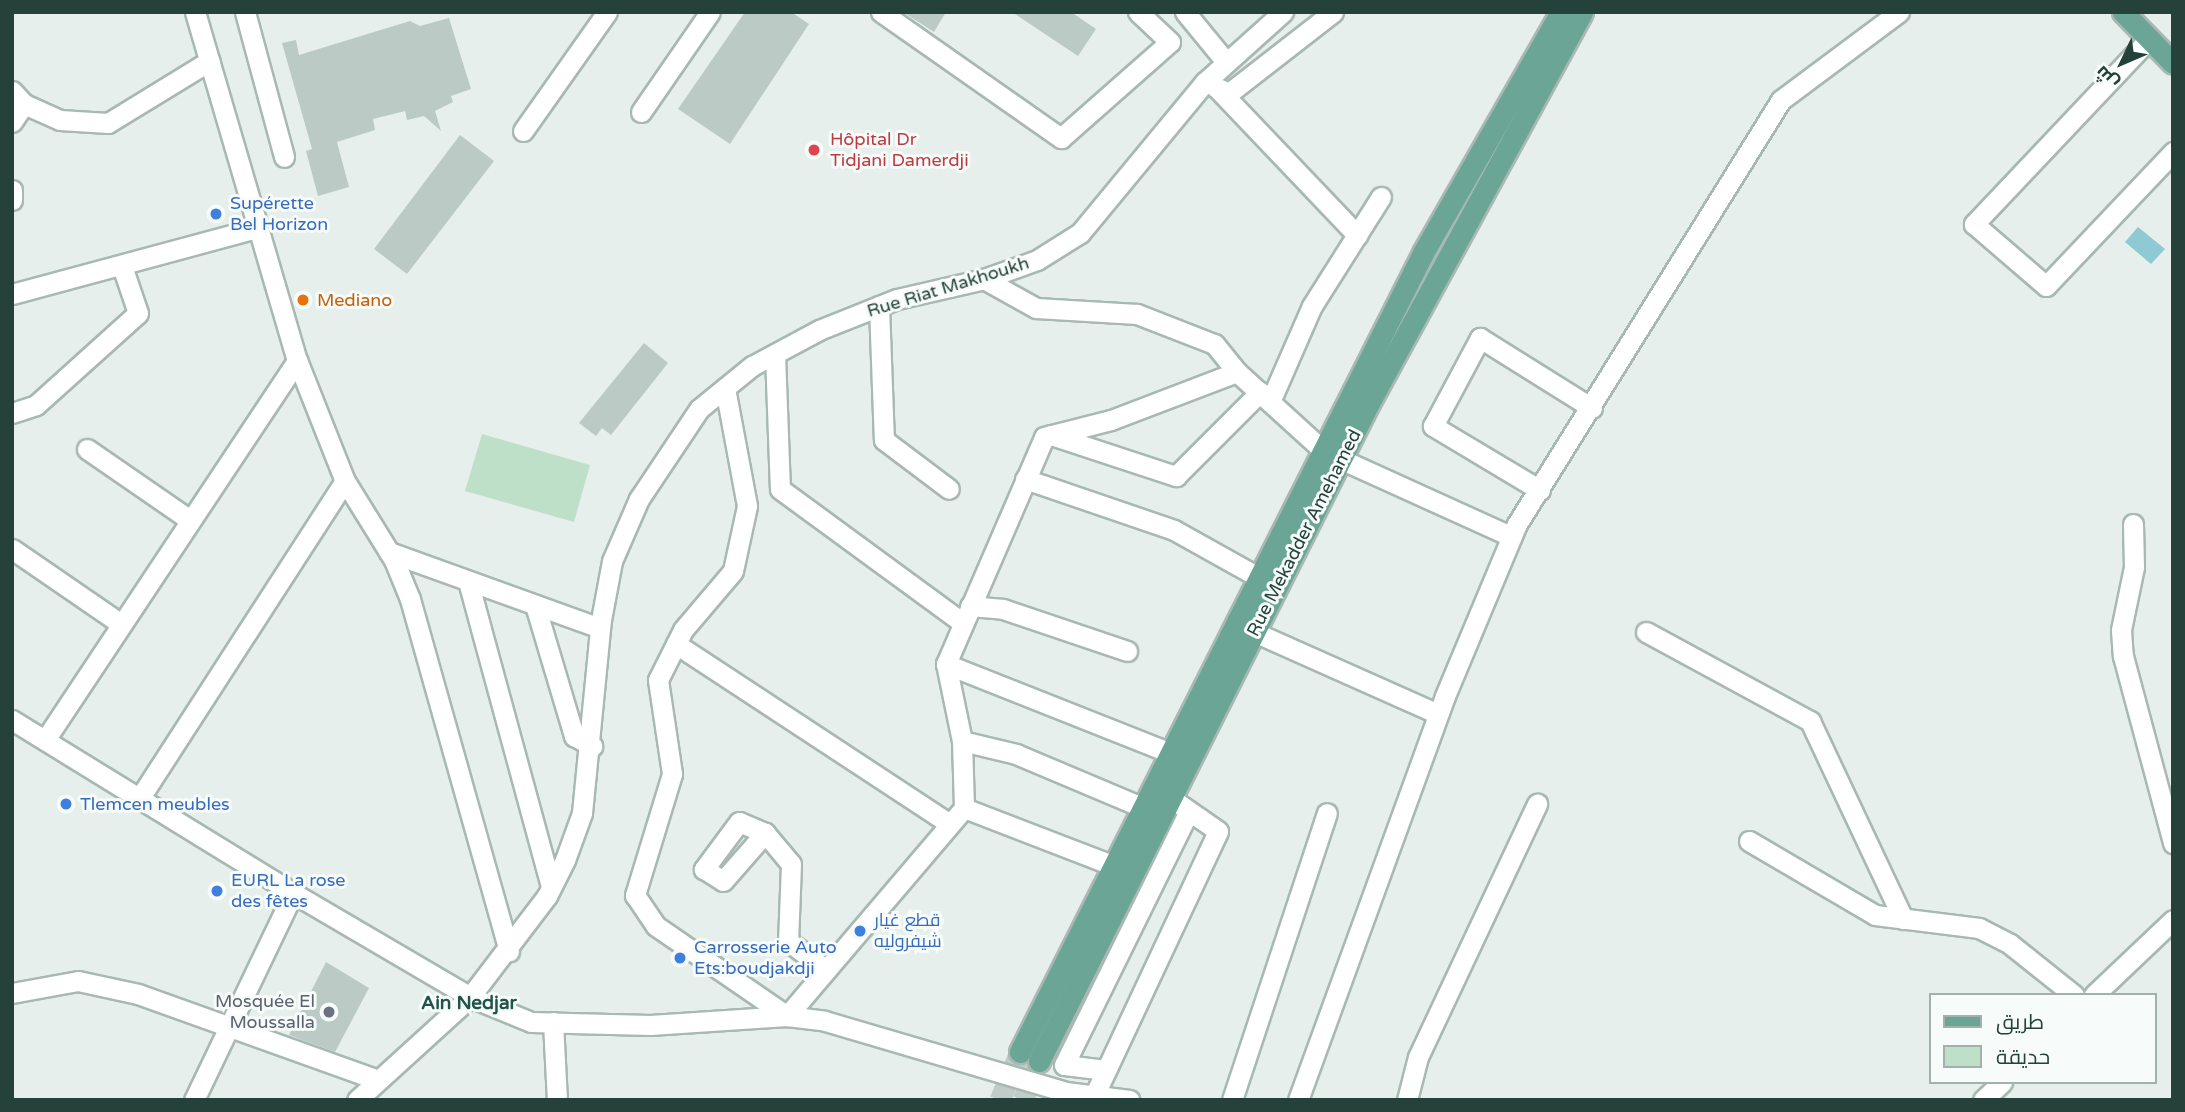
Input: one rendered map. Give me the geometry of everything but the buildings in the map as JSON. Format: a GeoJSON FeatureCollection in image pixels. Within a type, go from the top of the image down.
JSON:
{"type":"FeatureCollection","features":[{"type":"Feature","properties":{"kind":"main road","name":"Rue Mekadder Amehamed"},"geometry":{"type":"LineString","coordinates":[[1561,12],[1423,253],[1333,455],[1254,632],[1181,805],[1030,1057],[1114,866],[1260,578],[1333,455],[1582,12]]}},
{"type":"Feature","properties":{"kind":"main road"},"geometry":{"type":"LineString","coordinates":[[2123,12],[2173,63]]}},
{"type":"Feature","properties":{"kind":"street"},"geometry":{"type":"LineString","coordinates":[[195,12],[256,228],[297,360],[345,481],[389,552],[410,599],[509,951]]}},
{"type":"Feature","properties":{"kind":"street"},"geometry":{"type":"LineString","coordinates":[[245,12],[284,157]]}},
{"type":"Feature","properties":{"kind":"street"},"geometry":{"type":"LineString","coordinates":[[523,131],[607,12]]}},
{"type":"Feature","properties":{"kind":"street"},"geometry":{"type":"LineString","coordinates":[[641,112],[710,12]]}},
{"type":"Feature","properties":{"kind":"street"},"geometry":{"type":"LineString","coordinates":[[881,12],[1061,138],[1170,42],[1184,12],[1226,62]]}},
{"type":"Feature","properties":{"kind":"street"},"geometry":{"type":"LineString","coordinates":[[1138,12],[1170,42]]}},
{"type":"Feature","properties":{"kind":"street"},"geometry":{"type":"LineString","coordinates":[[1211,85],[1229,93],[1333,12]]}},
{"type":"Feature","properties":{"kind":"street"},"geometry":{"type":"LineString","coordinates":[[1298,1100],[1438,714],[1512,537],[1781,100],[1899,12]]}},
{"type":"Feature","properties":{"kind":"street","name":"Rue Riat Makhoukh"},"geometry":{"type":"LineString","coordinates":[[356,1100],[470,997],[509,951],[551,886],[582,813],[592,746],[600,628],[612,561],[639,499],[699,409],[775,354],[879,306],[984,279],[1037,260],[1080,233],[1211,85],[1226,62],[1279,16],[1295,42]]}},
{"type":"Feature","properties":{"kind":"street"},"geometry":{"type":"LineString","coordinates":[[2149,39],[1974,224],[2046,286],[2173,152]]}},
{"type":"Feature","properties":{"kind":"street"},"geometry":{"type":"LineString","coordinates":[[12,122],[18,97],[60,120],[108,123],[209,61]]}},
{"type":"Feature","properties":{"kind":"street"},"geometry":{"type":"LineString","coordinates":[[1211,85],[1357,236]]}},
{"type":"Feature","properties":{"kind":"street"},"geometry":{"type":"LineString","coordinates":[[12,190],[12,200]]}},
{"type":"Feature","properties":{"kind":"street"},"geometry":{"type":"LineString","coordinates":[[1051,435],[1176,476],[1265,397],[1312,306],[1381,197]]}},
{"type":"Feature","properties":{"kind":"street"},"geometry":{"type":"LineString","coordinates":[[12,295],[256,228]]}},
{"type":"Feature","properties":{"kind":"street"},"geometry":{"type":"LineString","coordinates":[[12,412],[36,405],[138,313],[122,266]]}},
{"type":"Feature","properties":{"kind":"street"},"geometry":{"type":"LineString","coordinates":[[984,279],[1036,308],[1137,314],[1214,344],[1237,372],[1333,455],[1512,537]]}},
{"type":"Feature","properties":{"kind":"street"},"geometry":{"type":"LineString","coordinates":[[879,306],[884,440],[949,489]]}},
{"type":"Feature","properties":{"kind":"street"},"geometry":{"type":"LineString","coordinates":[[1540,490],[1433,426],[1480,338],[1592,408]]}},
{"type":"Feature","properties":{"kind":"street"},"geometry":{"type":"LineString","coordinates":[[775,354],[780,489],[966,614],[1003,609],[1127,651]]}},
{"type":"Feature","properties":{"kind":"street"},"geometry":{"type":"LineString","coordinates":[[45,740],[297,360]]}},
{"type":"Feature","properties":{"kind":"street"},"geometry":{"type":"LineString","coordinates":[[788,1016],[964,808],[962,741],[946,664],[1044,437],[1111,420],[1237,372]]}},
{"type":"Feature","properties":{"kind":"street"},"geometry":{"type":"LineString","coordinates":[[725,388],[747,506],[733,571],[676,644],[658,680],[672,774],[635,883],[639,908],[656,926],[788,1016]]}},
{"type":"Feature","properties":{"kind":"street"},"geometry":{"type":"LineString","coordinates":[[87,449],[190,520]]}},
{"type":"Feature","properties":{"kind":"street"},"geometry":{"type":"LineString","coordinates":[[1025,479],[1174,530],[1260,578]]}},
{"type":"Feature","properties":{"kind":"street"},"geometry":{"type":"LineString","coordinates":[[141,796],[345,481]]}},
{"type":"Feature","properties":{"kind":"street"},"geometry":{"type":"LineString","coordinates":[[2133,524],[2134,566],[2121,630],[2123,656],[2173,843]]}},
{"type":"Feature","properties":{"kind":"street"},"geometry":{"type":"LineString","coordinates":[[12,550],[121,624]]}},
{"type":"Feature","properties":{"kind":"street"},"geometry":{"type":"LineString","coordinates":[[389,552],[600,628]]}},
{"type":"Feature","properties":{"kind":"street"},"geometry":{"type":"LineString","coordinates":[[468,581],[551,886]]}},
{"type":"Feature","properties":{"kind":"street"},"geometry":{"type":"LineString","coordinates":[[535,605],[573,736],[592,746]]}},
{"type":"Feature","properties":{"kind":"street"},"geometry":{"type":"LineString","coordinates":[[1254,632],[1438,714]]}},
{"type":"Feature","properties":{"kind":"street"},"geometry":{"type":"LineString","coordinates":[[1646,632],[1810,721],[1903,919]]}},
{"type":"Feature","properties":{"kind":"street"},"geometry":{"type":"LineString","coordinates":[[676,644],[950,824]]}},
{"type":"Feature","properties":{"kind":"street"},"geometry":{"type":"LineString","coordinates":[[946,664],[1171,753]]}},
{"type":"Feature","properties":{"kind":"street"},"geometry":{"type":"LineString","coordinates":[[12,720],[141,796],[293,893],[470,997],[531,1022],[650,1025],[788,1016],[825,1021],[1066,1092],[1129,1100]]}},
{"type":"Feature","properties":{"kind":"street"},"geometry":{"type":"LineString","coordinates":[[962,741],[1016,754],[1144,808]]}},
{"type":"Feature","properties":{"kind":"street"},"geometry":{"type":"LineString","coordinates":[[1407,1100],[1418,1057],[1537,804]]}},
{"type":"Feature","properties":{"kind":"street"},"geometry":{"type":"LineString","coordinates":[[1095,1094],[1218,831],[1181,805],[1064,1065],[1106,1070]]}},
{"type":"Feature","properties":{"kind":"street"},"geometry":{"type":"LineString","coordinates":[[964,808],[1114,866]]}},
{"type":"Feature","properties":{"kind":"street"},"geometry":{"type":"LineString","coordinates":[[1232,1100],[1327,813]]}},
{"type":"Feature","properties":{"kind":"street"},"geometry":{"type":"LineString","coordinates":[[765,833],[791,864],[788,942],[826,970]]}},
{"type":"Feature","properties":{"kind":"street"},"geometry":{"type":"LineString","coordinates":[[1749,841],[1875,915],[1979,928],[2010,944],[2071,993]]}},
{"type":"Feature","properties":{"kind":"street"},"geometry":{"type":"LineString","coordinates":[[194,1100],[293,893]]}},
{"type":"Feature","properties":{"kind":"street"},"geometry":{"type":"LineString","coordinates":[[2096,993],[2173,920]]}},
{"type":"Feature","properties":{"kind":"street"},"geometry":{"type":"LineString","coordinates":[[12,993],[78,981],[138,994],[378,1080]]}},
{"type":"Feature","properties":{"kind":"street"},"geometry":{"type":"LineString","coordinates":[[553,1023],[557,1100]]}},
{"type":"Feature","properties":{"kind":"street"},"geometry":{"type":"LineString","coordinates":[[1983,1100],[2000,1084]]}},
{"type":"Feature","properties":{"kind":"green space"},"geometry":{"type":"Polygon","coordinates":[[[482,434],[590,465],[574,522],[465,491],[482,434]]]}},
{"type":"Feature","properties":{"kind":"water"},"geometry":{"type":"Polygon","coordinates":[[[2138,227],[2165,249],[2151,264],[2125,242],[2138,227]]]}},
{"type":"Feature","properties":{"kind":"tunnel"},"geometry":{"type":"LineString","coordinates":[[1000,1100],[1020,1052]]}},
{"type":"Feature","properties":{"kind":"tunnel"},"geometry":{"type":"LineString","coordinates":[[1023,1100],[1039,1061]]}},
{"type":"Feature","properties":{"kind":"place","name":"Hôpital Dr Tidjani Damerdji"},"geometry":{"type":"Point","coordinates":[814,150]}},
{"type":"Feature","properties":{"kind":"place","name":"Supérette Bel Horizon"},"geometry":{"type":"Point","coordinates":[216,214]}},
{"type":"Feature","properties":{"kind":"place","name":"Mediano"},"geometry":{"type":"Point","coordinates":[303,300]}},
{"type":"Feature","properties":{"kind":"place","name":"Tlemcen meubles"},"geometry":{"type":"Point","coordinates":[66,804]}},
{"type":"Feature","properties":{"kind":"place","name":"EURL La rose des fêtes"},"geometry":{"type":"Point","coordinates":[217,891]}},
{"type":"Feature","properties":{"kind":"place","name":"قطع غيار شيفروليه"},"geometry":{"type":"Point","coordinates":[860,931]}},
{"type":"Feature","properties":{"kind":"place","name":"Carrosserie Auto Ets:boudjakdji"},"geometry":{"type":"Point","coordinates":[680,958]}},
{"type":"Feature","properties":{"kind":"place","name":"Mosquée El Moussalla"},"geometry":{"type":"Point","coordinates":[329,1012]}},
{"type":"Feature","properties":{"kind":"district","name":"Ain Nedjar"},"geometry":{"type":"Point","coordinates":[469,1004]}}]}
